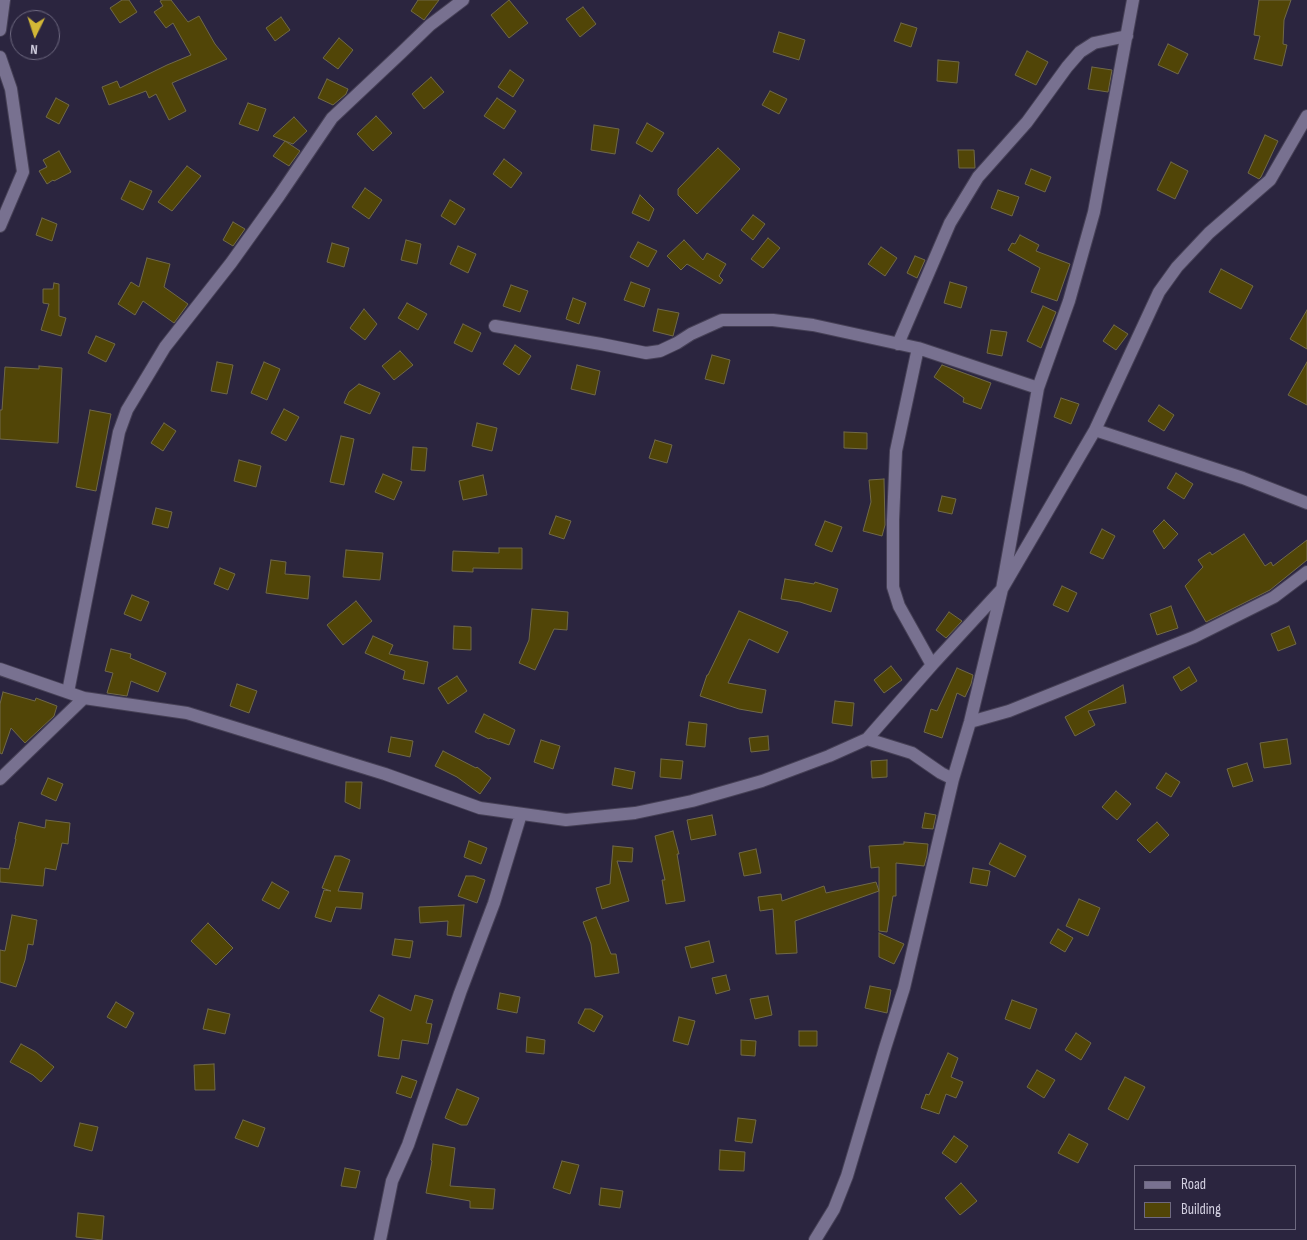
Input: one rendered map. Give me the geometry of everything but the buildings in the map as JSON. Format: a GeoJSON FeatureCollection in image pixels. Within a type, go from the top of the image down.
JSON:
{"type":"FeatureCollection","features":[{"type":"Feature","properties":{"kind":"street"},"geometry":{"type":"LineString","coordinates":[[0,30],[4,0]]}},
{"type":"Feature","properties":{"kind":"street"},"geometry":{"type":"LineString","coordinates":[[68,692],[119,432],[127,410],[165,348],[231,263],[332,118],[402,54],[430,25],[463,0]]}},
{"type":"Feature","properties":{"kind":"street"},"geometry":{"type":"LineString","coordinates":[[815,1240],[834,1209],[848,1176],[904,988],[952,778],[970,722],[1002,589],[1038,388],[1069,301],[1094,212],[1133,0]]}},
{"type":"Feature","properties":{"kind":"street"},"geometry":{"type":"LineString","coordinates":[[898,344],[950,223],[978,178],[1027,122],[1080,52],[1094,43],[1127,36]]}},
{"type":"Feature","properties":{"kind":"street"},"geometry":{"type":"LineString","coordinates":[[0,57],[11,90],[23,172],[0,226]]}},
{"type":"Feature","properties":{"kind":"street"},"geometry":{"type":"LineString","coordinates":[[0,669],[84,698],[187,713],[385,774],[480,808],[566,820],[635,813],[692,801],[762,781],[828,756],[866,739],[1002,589],[1095,430],[1159,292],[1177,267],[1209,233],[1270,180],[1307,116]]}},
{"type":"Feature","properties":{"kind":"street"},"geometry":{"type":"LineString","coordinates":[[495,326],[646,353],[660,351],[722,320],[773,320],[813,325],[918,348],[1038,388]]}},
{"type":"Feature","properties":{"kind":"street"},"geometry":{"type":"LineString","coordinates":[[918,348],[896,451],[892,578],[899,606],[932,665]]}},
{"type":"Feature","properties":{"kind":"street"},"geometry":{"type":"LineString","coordinates":[[1095,430],[1243,478],[1307,503]]}},
{"type":"Feature","properties":{"kind":"street"},"geometry":{"type":"LineString","coordinates":[[970,722],[1009,711],[1194,637],[1274,597],[1307,572]]}},
{"type":"Feature","properties":{"kind":"street"},"geometry":{"type":"LineString","coordinates":[[0,779],[84,698]]}},
{"type":"Feature","properties":{"kind":"street"},"geometry":{"type":"LineString","coordinates":[[866,739],[912,753],[941,773],[952,778]]}},
{"type":"Feature","properties":{"kind":"street"},"geometry":{"type":"LineString","coordinates":[[380,1240],[392,1181],[408,1146],[460,994],[494,903],[520,814]]}}]}
